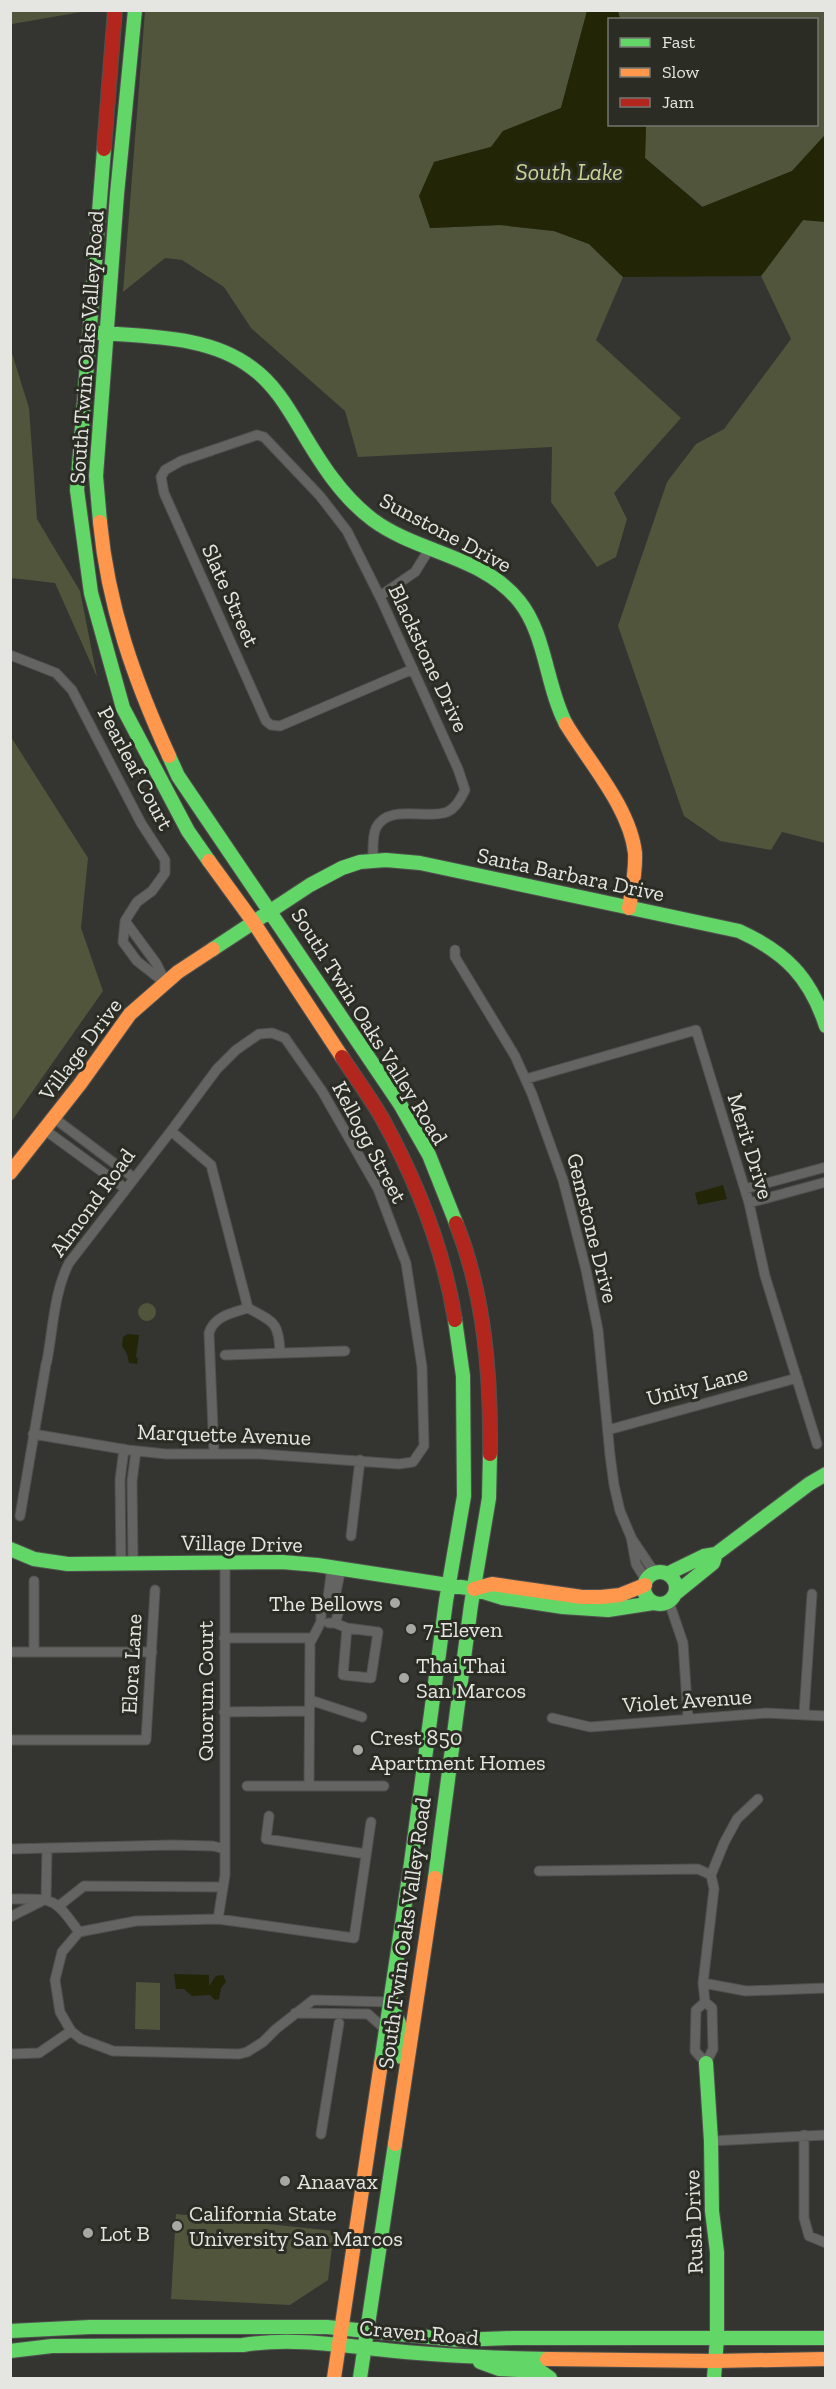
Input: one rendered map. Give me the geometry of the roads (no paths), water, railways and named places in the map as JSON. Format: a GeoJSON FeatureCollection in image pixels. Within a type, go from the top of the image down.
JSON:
{"type":"FeatureCollection","features":[{"type":"Feature","properties":{"kind":"main road","name":"South Twin Oaks Valley Road"},"geometry":{"type":"LineString","coordinates":[[115,10],[77,490],[91,593],[123,708],[188,831],[254,923],[381,1116],[408,1168],[436,1242],[452,1301],[463,1376],[464,1496],[448,1586],[386,2030],[334,2379]]}},
{"type":"Feature","properties":{"kind":"main road","name":"South Twin Oaks Valley Road"},"geometry":{"type":"LineString","coordinates":[[135,10],[106,334],[96,476],[103,554],[115,615],[141,695],[178,776],[273,911],[400,1104],[429,1155],[460,1233],[477,1296],[486,1344],[489,1379],[489,1498],[360,2379]]}},
{"type":"Feature","properties":{"kind":"main road","name":"Sunstone Drive"},"geometry":{"type":"LineString","coordinates":[[90,332],[191,344],[234,357],[262,376],[284,402],[329,476],[360,510],[383,526],[487,573],[522,602],[527,610],[558,707],[600,776],[632,838],[635,859],[629,908]]}},
{"type":"Feature","properties":{"kind":"main road","name":"Santa Barbara Drive"},"geometry":{"type":"LineString","coordinates":[[254,923],[325,876],[360,862],[403,860],[420,863],[739,931],[773,947],[790,963],[808,984],[822,1012],[825,1026]]}},
{"type":"Feature","properties":{"kind":"main road","name":"Village Drive"},"geometry":{"type":"LineString","coordinates":[[10,1173],[45,1130],[130,1014],[178,972],[254,923]]}},
{"type":"Feature","properties":{"kind":"main road","name":"Village Drive"},"geometry":{"type":"LineString","coordinates":[[10,1549],[21,1556],[44,1562],[282,1562],[474,1589],[491,1596],[589,1610],[627,1609],[658,1604],[672,1597],[712,1563],[716,1554],[825,1474]]}},
{"type":"Feature","properties":{"kind":"main road","name":"Village Drive"},"geometry":{"type":"LineString","coordinates":[[474,1589],[492,1584],[582,1597],[620,1595],[653,1578],[687,1566],[706,1554],[716,1554]]}},
{"type":"Feature","properties":{"kind":"main road"},"geometry":{"type":"LineString","coordinates":[[653,1603],[647,1597],[653,1578],[676,1584],[672,1597]]}},
{"type":"Feature","properties":{"kind":"main road"},"geometry":{"type":"LineString","coordinates":[[390,2002],[400,2022],[399,2043],[404,2078]]}},
{"type":"Feature","properties":{"kind":"main road","name":"Rush Drive"},"geometry":{"type":"LineString","coordinates":[[706,2063],[711,2141],[712,2211],[717,2252],[717,2338],[714,2379]]}},
{"type":"Feature","properties":{"kind":"main road","name":"Craven Road"},"geometry":{"type":"LineString","coordinates":[[10,2331],[107,2327],[342,2328],[458,2340],[825,2338]]}},
{"type":"Feature","properties":{"kind":"main road","name":"Craven Road"},"geometry":{"type":"LineString","coordinates":[[10,2351],[52,2346],[243,2345],[262,2342],[339,2346],[470,2358],[714,2361],[825,2359]]}},
{"type":"Feature","properties":{"kind":"main road"},"geometry":{"type":"LineString","coordinates":[[470,2358],[498,2369],[545,2373],[550,2379]]}},
{"type":"Feature","properties":{"kind":"street","name":"Slate Street"},"geometry":{"type":"LineString","coordinates":[[264,437],[251,435],[181,461],[165,470],[161,477],[164,493],[266,721],[271,725],[280,726],[413,669]]}},
{"type":"Feature","properties":{"kind":"street","name":"Blackstone Drive"},"geometry":{"type":"LineString","coordinates":[[264,437],[320,496],[342,523],[380,596],[458,769],[465,790],[459,803],[448,812],[393,814],[381,820],[375,829],[373,861]]}},
{"type":"Feature","properties":{"kind":"street"},"geometry":{"type":"LineString","coordinates":[[380,596],[415,572],[430,548]]}},
{"type":"Feature","properties":{"kind":"street","name":"Pearleaf Court"},"geometry":{"type":"LineString","coordinates":[[10,655],[56,673],[72,690],[141,823],[165,860],[165,873],[152,891],[137,902],[125,921]]}},
{"type":"Feature","properties":{"kind":"street"},"geometry":{"type":"LineString","coordinates":[[125,921],[156,963],[165,983]]}},
{"type":"Feature","properties":{"kind":"street"},"geometry":{"type":"LineString","coordinates":[[125,921],[123,942],[137,961],[165,983]]}},
{"type":"Feature","properties":{"kind":"street"},"geometry":{"type":"LineString","coordinates":[[131,952],[141,944]]}},
{"type":"Feature","properties":{"kind":"street","name":"Gemstone Drive"},"geometry":{"type":"LineString","coordinates":[[455,950],[455,957],[515,1056],[526,1079],[563,1180],[586,1270],[600,1346],[614,1485],[631,1537],[653,1578]]}},
{"type":"Feature","properties":{"kind":"street","name":"Merit Drive"},"geometry":{"type":"LineString","coordinates":[[526,1079],[696,1030],[749,1203],[765,1276],[817,1444]]}},
{"type":"Feature","properties":{"kind":"street","name":"Almond Road"},"geometry":{"type":"LineString","coordinates":[[20,1516],[62,1277],[76,1254],[217,1069],[236,1050],[258,1034],[272,1033]]}},
{"type":"Feature","properties":{"kind":"street","name":"Kellogg Street"},"geometry":{"type":"LineString","coordinates":[[272,1033],[285,1038],[322,1090],[378,1189],[406,1263],[422,1367],[424,1446],[413,1462]]}},
{"type":"Feature","properties":{"kind":"street"},"geometry":{"type":"LineString","coordinates":[[54,1118],[134,1178]]}},
{"type":"Feature","properties":{"kind":"street"},"geometry":{"type":"LineString","coordinates":[[45,1130],[126,1189]]}},
{"type":"Feature","properties":{"kind":"street"},"geometry":{"type":"LineString","coordinates":[[171,1131],[211,1165],[248,1308],[275,1325],[279,1332],[280,1353]]}},
{"type":"Feature","properties":{"kind":"street"},"geometry":{"type":"LineString","coordinates":[[745,1189],[825,1167]]}},
{"type":"Feature","properties":{"kind":"street"},"geometry":{"type":"LineString","coordinates":[[773,1182],[777,1196]]}},
{"type":"Feature","properties":{"kind":"street"},"geometry":{"type":"LineString","coordinates":[[749,1203],[825,1182]]}},
{"type":"Feature","properties":{"kind":"street"},"geometry":{"type":"LineString","coordinates":[[214,1453],[209,1333],[212,1324],[223,1316],[248,1308]]}},
{"type":"Feature","properties":{"kind":"street"},"geometry":{"type":"LineString","coordinates":[[225,1355],[345,1351]]}},
{"type":"Feature","properties":{"kind":"street","name":"Unity Lane"},"geometry":{"type":"LineString","coordinates":[[608,1430],[797,1378]]}},
{"type":"Feature","properties":{"kind":"street","name":"Marquette Avenue"},"geometry":{"type":"LineString","coordinates":[[33,1434],[166,1454],[214,1453],[399,1464],[413,1462]]}},
{"type":"Feature","properties":{"kind":"street"},"geometry":{"type":"LineString","coordinates":[[124,1449],[120,1480],[127,1563]]}},
{"type":"Feature","properties":{"kind":"street"},"geometry":{"type":"LineString","coordinates":[[127,1563],[136,1451]]}},
{"type":"Feature","properties":{"kind":"street"},"geometry":{"type":"LineString","coordinates":[[351,1536],[360,1460]]}},
{"type":"Feature","properties":{"kind":"street","name":"Quorum Court"},"geometry":{"type":"LineString","coordinates":[[218,1919],[225,1849],[225,1563]]}},
{"type":"Feature","properties":{"kind":"street"},"geometry":{"type":"LineString","coordinates":[[309,1786],[310,1643],[321,1622],[321,1608],[327,1605],[337,1568]]}},
{"type":"Feature","properties":{"kind":"street"},"geometry":{"type":"LineString","coordinates":[[335,1623],[339,1614],[334,1602],[337,1568]]}},
{"type":"Feature","properties":{"kind":"street"},"geometry":{"type":"LineString","coordinates":[[34,1581],[34,1652]]}},
{"type":"Feature","properties":{"kind":"street","name":"Elora Lane"},"geometry":{"type":"LineString","coordinates":[[10,1740],[146,1740],[155,1590]]}},
{"type":"Feature","properties":{"kind":"street"},"geometry":{"type":"LineString","coordinates":[[804,1714],[812,1593]]}},
{"type":"Feature","properties":{"kind":"street"},"geometry":{"type":"LineString","coordinates":[[672,1597],[683,1643],[688,1718]]}},
{"type":"Feature","properties":{"kind":"street"},"geometry":{"type":"LineString","coordinates":[[321,1622],[378,1632],[371,1678],[343,1675],[347,1628]]}},
{"type":"Feature","properties":{"kind":"street"},"geometry":{"type":"LineString","coordinates":[[225,1638],[312,1638]]}},
{"type":"Feature","properties":{"kind":"street"},"geometry":{"type":"LineString","coordinates":[[10,1652],[152,1653]]}},
{"type":"Feature","properties":{"kind":"street"},"geometry":{"type":"LineString","coordinates":[[310,1700],[362,1717]]}},
{"type":"Feature","properties":{"kind":"street"},"geometry":{"type":"LineString","coordinates":[[224,1712],[309,1711]]}},
{"type":"Feature","properties":{"kind":"street","name":"Violet Avenue"},"geometry":{"type":"LineString","coordinates":[[552,1718],[590,1727],[766,1713],[825,1716]]}},
{"type":"Feature","properties":{"kind":"street"},"geometry":{"type":"LineString","coordinates":[[247,1786],[384,1786]]}},
{"type":"Feature","properties":{"kind":"street"},"geometry":{"type":"LineString","coordinates":[[538,1871],[698,1869],[711,1875],[737,1819],[758,1799]]}},
{"type":"Feature","properties":{"kind":"street"},"geometry":{"type":"LineString","coordinates":[[269,1816],[266,1839],[366,1854]]}},
{"type":"Feature","properties":{"kind":"street"},"geometry":{"type":"LineString","coordinates":[[371,1822],[354,1938],[218,1919],[136,1921],[79,1932],[62,1952],[55,1980],[60,2012],[71,2031],[81,2038],[113,2050],[239,2054],[263,2042],[313,2000],[390,2002]]}},
{"type":"Feature","properties":{"kind":"street"},"geometry":{"type":"LineString","coordinates":[[10,1849],[173,1845],[213,1846],[225,1849]]}},
{"type":"Feature","properties":{"kind":"street"},"geometry":{"type":"LineString","coordinates":[[46,1899],[47,1849]]}},
{"type":"Feature","properties":{"kind":"street","name":"Rush Drive"},"geometry":{"type":"LineString","coordinates":[[705,2002],[696,2010],[695,2051],[706,2063],[713,2049],[712,2008],[705,2002],[703,1983],[714,1889],[711,1875]]}},
{"type":"Feature","properties":{"kind":"street"},"geometry":{"type":"LineString","coordinates":[[60,1905],[84,1886],[223,1887]]}},
{"type":"Feature","properties":{"kind":"street"},"geometry":{"type":"LineString","coordinates":[[10,1899],[46,1899],[60,1905],[79,1932]]}},
{"type":"Feature","properties":{"kind":"street"},"geometry":{"type":"LineString","coordinates":[[10,1917],[46,1899]]}},
{"type":"Feature","properties":{"kind":"street"},"geometry":{"type":"LineString","coordinates":[[703,1983],[746,1991],[825,1988]]}},
{"type":"Feature","properties":{"kind":"street"},"geometry":{"type":"LineString","coordinates":[[296,2013],[368,2014],[386,2030]]}},
{"type":"Feature","properties":{"kind":"street"},"geometry":{"type":"LineString","coordinates":[[321,2134],[339,2023]]}},
{"type":"Feature","properties":{"kind":"street"},"geometry":{"type":"LineString","coordinates":[[696,2024],[712,2024]]}},
{"type":"Feature","properties":{"kind":"street"},"geometry":{"type":"LineString","coordinates":[[10,2054],[39,2053],[71,2031]]}},
{"type":"Feature","properties":{"kind":"street"},"geometry":{"type":"LineString","coordinates":[[804,2135],[804,2218],[809,2236],[825,2243]]}},
{"type":"Feature","properties":{"kind":"street"},"geometry":{"type":"LineString","coordinates":[[711,2141],[825,2135]]}},
{"type":"Feature","properties":{"kind":"water","name":"South Lake"},"geometry":{"type":"Polygon","coordinates":[[[587,11],[618,11],[620,18],[608,18],[608,126],[646,126],[645,158],[702,207],[792,171],[825,135],[825,222],[803,220],[761,276],[623,277],[589,244],[554,231],[500,225],[430,228],[419,196],[434,162],[491,147],[503,131],[561,108],[587,11]]]}},
{"type":"Feature","properties":{"kind":"water"},"geometry":{"type":"Polygon","coordinates":[[[723,1185],[727,1199],[698,1205],[695,1193],[723,1185]]]}},
{"type":"Feature","properties":{"kind":"water"},"geometry":{"type":"Polygon","coordinates":[[[128,1334],[139,1335],[137,1364],[129,1363],[122,1346],[123,1337],[128,1334]]]}},
{"type":"Feature","properties":{"kind":"water"},"geometry":{"type":"Polygon","coordinates":[[[174,1974],[209,1975],[209,1986],[216,1976],[223,1975],[226,1982],[221,1988],[219,1999],[215,2000],[210,1995],[192,1996],[184,1989],[176,1989],[174,1974]]]}},
{"type":"Feature","properties":{"kind":"place","name":"The Bellows"},"geometry":{"type":"Point","coordinates":[395,1603]}},
{"type":"Feature","properties":{"kind":"place","name":"7-Eleven"},"geometry":{"type":"Point","coordinates":[411,1629]}},
{"type":"Feature","properties":{"kind":"place","name":"Thai Thai San Marcos"},"geometry":{"type":"Point","coordinates":[404,1678]}},
{"type":"Feature","properties":{"kind":"place","name":"Crest 850 Apartment Homes"},"geometry":{"type":"Point","coordinates":[358,1750]}},
{"type":"Feature","properties":{"kind":"place","name":"Anaavax"},"geometry":{"type":"Point","coordinates":[285,2181]}},
{"type":"Feature","properties":{"kind":"place","name":"California State University San Marcos"},"geometry":{"type":"Point","coordinates":[177,2226]}},
{"type":"Feature","properties":{"kind":"place","name":"Lot B"},"geometry":{"type":"Point","coordinates":[88,2233]}}]}
